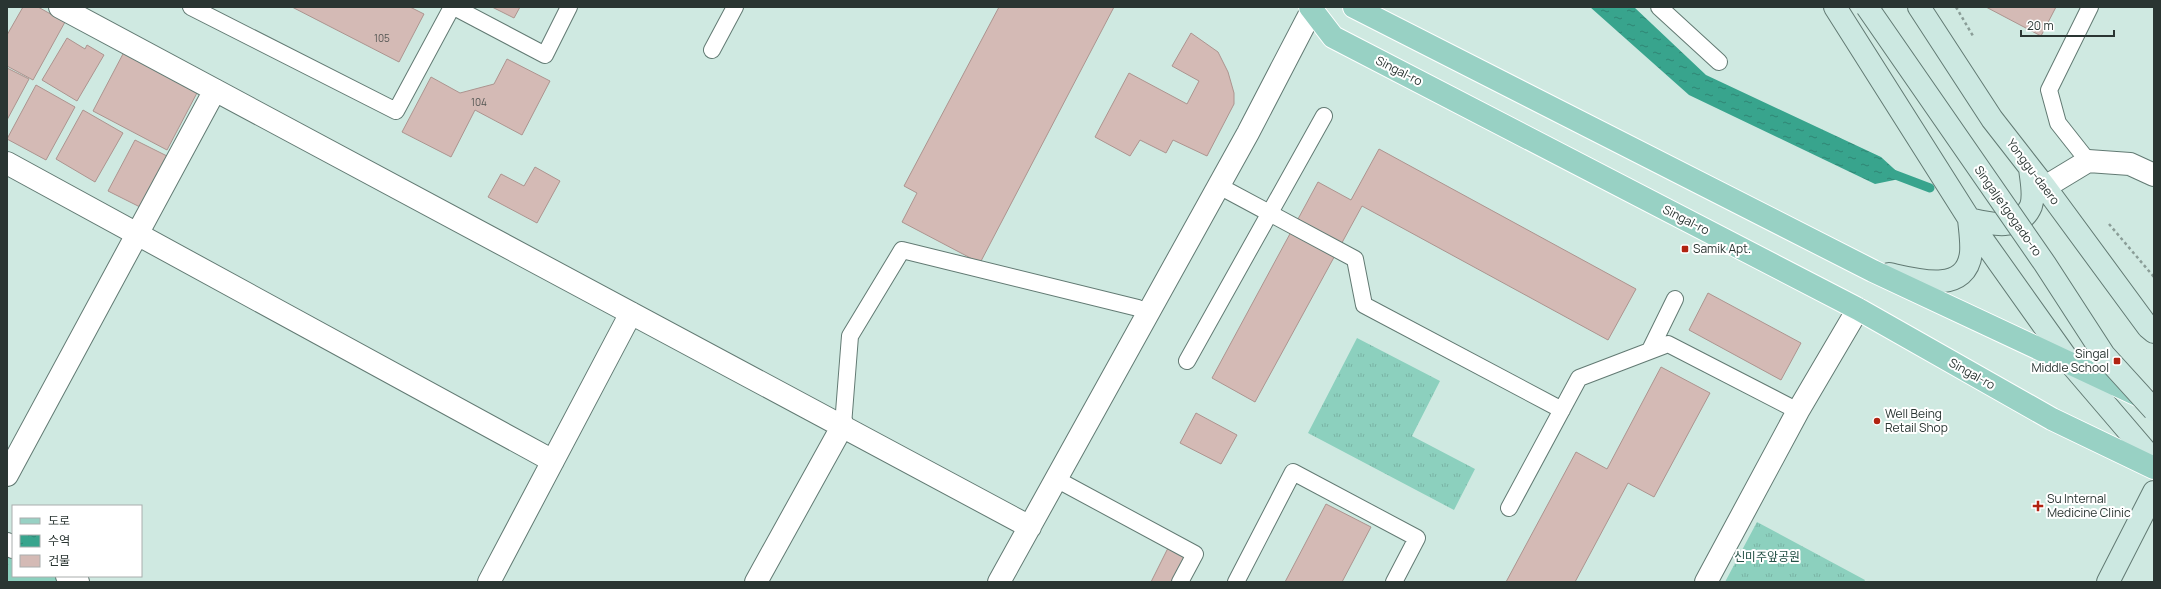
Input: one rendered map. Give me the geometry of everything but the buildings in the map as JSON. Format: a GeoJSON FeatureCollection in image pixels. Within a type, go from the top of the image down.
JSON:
{"type":"FeatureCollection","features":[{"type":"Feature","properties":{"kind":"main road","name":"Singal-ro"},"geometry":{"type":"LineString","coordinates":[[1316,7],[1333,38],[1858,309],[2052,419],[2154,468]]}},
{"type":"Feature","properties":{"kind":"main road"},"geometry":{"type":"LineString","coordinates":[[1354,7],[1873,271],[2154,403]]}},
{"type":"Feature","properties":{"kind":"street"},"geometry":{"type":"LineString","coordinates":[[60,7],[843,425],[1030,527]]}},
{"type":"Feature","properties":{"kind":"street"},"geometry":{"type":"LineString","coordinates":[[999,582],[1316,7]]}},
{"type":"Feature","properties":{"kind":"street"},"geometry":{"type":"LineString","coordinates":[[1835,7],[1969,219],[2071,364],[2154,460]]}},
{"type":"Feature","properties":{"kind":"street","name":"Singalje1gogado-ro"},"geometry":{"type":"LineString","coordinates":[[1867,7],[2046,264],[2104,355],[2154,410]]}},
{"type":"Feature","properties":{"kind":"street","name":"Yonggu-daero"},"geometry":{"type":"LineString","coordinates":[[1919,7],[1992,119],[2045,187],[2148,327],[2154,332]]}},
{"type":"Feature","properties":{"kind":"street"},"geometry":{"type":"LineString","coordinates":[[7,474],[215,90]]}},
{"type":"Feature","properties":{"kind":"street"},"geometry":{"type":"LineString","coordinates":[[2045,187],[2088,161],[2130,164],[2154,175]]}},
{"type":"Feature","properties":{"kind":"street"},"geometry":{"type":"LineString","coordinates":[[7,163],[553,461]]}},
{"type":"Feature","properties":{"kind":"street"},"geometry":{"type":"LineString","coordinates":[[1969,219],[1992,224],[2008,225],[2023,217],[2031,206],[2030,168]]}},
{"type":"Feature","properties":{"kind":"street"},"geometry":{"type":"LineString","coordinates":[[1873,271],[1918,280],[1946,282],[1963,272],[1971,254],[1969,219]]}},
{"type":"Feature","properties":{"kind":"street"},"geometry":{"type":"LineString","coordinates":[[1706,582],[1798,411],[1858,309]]}},
{"type":"Feature","properties":{"kind":"street"},"geometry":{"type":"LineString","coordinates":[[489,582],[631,313]]}},
{"type":"Feature","properties":{"kind":"street"},"geometry":{"type":"LineString","coordinates":[[756,582],[843,425]]}},
{"type":"Feature","properties":{"kind":"street"},"geometry":{"type":"LineString","coordinates":[[2108,582],[2154,492]]}},
{"type":"Feature","properties":{"kind":"street"},"geometry":{"type":"LineString","coordinates":[[69,577],[78,582]]}},
{"type":"Feature","properties":{"kind":"lane"},"geometry":{"type":"LineString","coordinates":[[191,7],[396,110],[453,7],[544,55],[569,7]]}},
{"type":"Feature","properties":{"kind":"lane"},"geometry":{"type":"LineString","coordinates":[[712,50],[735,7]]}},
{"type":"Feature","properties":{"kind":"lane"},"geometry":{"type":"LineString","coordinates":[[1659,7],[1718,62]]}},
{"type":"Feature","properties":{"kind":"lane"},"geometry":{"type":"LineString","coordinates":[[2088,161],[2058,123],[2049,90],[2090,7]]}},
{"type":"Feature","properties":{"kind":"lane"},"geometry":{"type":"LineString","coordinates":[[1187,362],[1324,116]]}},
{"type":"Feature","properties":{"kind":"lane"},"geometry":{"type":"LineString","coordinates":[[1218,186],[1355,259],[1364,305],[1562,410]]}},
{"type":"Feature","properties":{"kind":"lane"},"geometry":{"type":"LineString","coordinates":[[843,425],[850,336],[902,250],[1138,308]]}},
{"type":"Feature","properties":{"kind":"lane"},"geometry":{"type":"LineString","coordinates":[[1650,350],[1675,299]]}},
{"type":"Feature","properties":{"kind":"lane"},"geometry":{"type":"LineString","coordinates":[[1509,508],[1579,378],[1650,350],[1668,344],[1798,411]]}},
{"type":"Feature","properties":{"kind":"lane"},"geometry":{"type":"LineString","coordinates":[[1236,582],[1294,472],[1417,538],[1394,582]]}},
{"type":"Feature","properties":{"kind":"lane"},"geometry":{"type":"LineString","coordinates":[[1056,479],[1195,554],[1180,582]]}},
{"type":"Feature","properties":{"kind":"green space"},"geometry":{"type":"Polygon","coordinates":[[[1357,338],[1440,381],[1412,436],[1475,469],[1454,510],[1308,433],[1357,338]]]}},
{"type":"Feature","properties":{"kind":"green space","name":"신미주앞공원"},"geometry":{"type":"Polygon","coordinates":[[[1757,522],[1865,580],[1864,582],[1725,582],[1757,522]]]}},
{"type":"Feature","properties":{"kind":"green space"},"geometry":{"type":"Polygon","coordinates":[[[7,544],[12,546],[12,577],[69,577],[78,582],[7,582],[7,544]]]}},
{"type":"Feature","properties":{"kind":"water"},"geometry":{"type":"Polygon","coordinates":[[[1590,7],[1634,7],[1706,75],[1881,157],[1904,178],[1875,184],[1689,95],[1590,7]]]}},
{"type":"Feature","properties":{"kind":"waterway"},"geometry":{"type":"LineString","coordinates":[[1893,174],[1930,188]]}},
{"type":"Feature","properties":{"kind":"place","name":"Samik Apt."},"geometry":{"type":"Point","coordinates":[1685,249]}},
{"type":"Feature","properties":{"kind":"place","name":"Singal Middle School"},"geometry":{"type":"Point","coordinates":[2117,361]}},
{"type":"Feature","properties":{"kind":"place","name":"Well Being Retail Shop"},"geometry":{"type":"Point","coordinates":[1877,421]}},
{"type":"Feature","properties":{"kind":"place","name":"Su Internal Medicine Clinic"},"geometry":{"type":"Point","coordinates":[2038,506]}}]}
